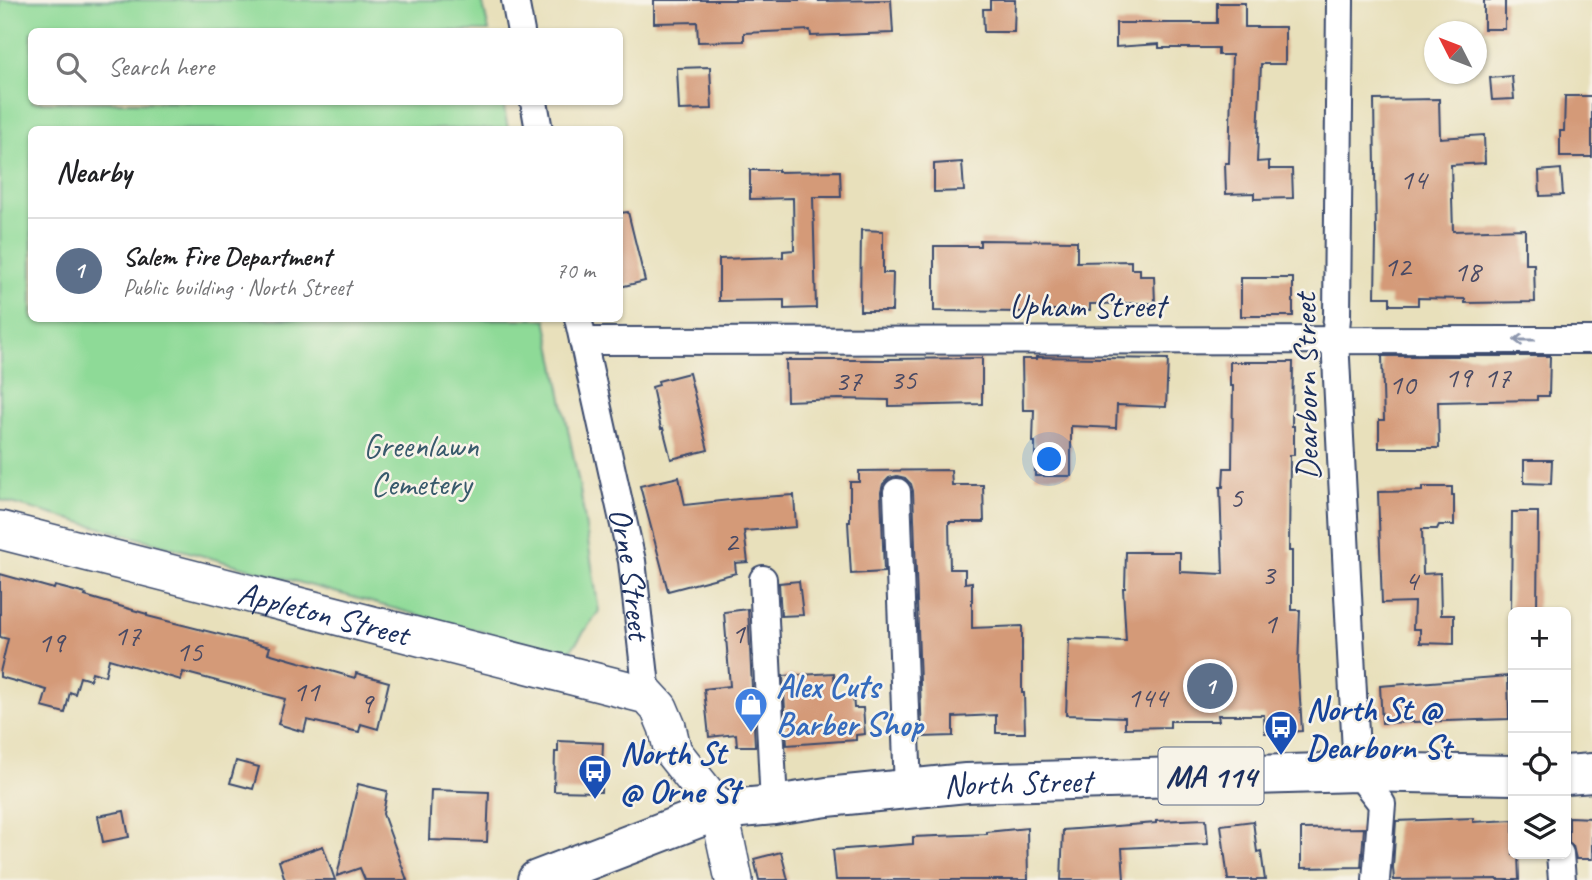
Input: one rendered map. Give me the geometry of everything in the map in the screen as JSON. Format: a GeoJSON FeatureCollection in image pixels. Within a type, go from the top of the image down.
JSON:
{"type":"FeatureCollection","features":[{"type":"Feature","properties":{"kind":"highway","name":"North Street"},"geometry":{"type":"LineString","coordinates":[[537,880],[719,810],[827,797],[966,783],[1357,772],[1508,775]]}},
{"type":"Feature","properties":{"kind":"highway"},"geometry":{"type":"LineString","coordinates":[[1571,775],[1592,773]]}},
{"type":"Feature","properties":{"kind":"street"},"geometry":{"type":"LineString","coordinates":[[515,0],[520,28]]}},
{"type":"Feature","properties":{"kind":"street","name":"Dearborn Street"},"geometry":{"type":"LineString","coordinates":[[1340,0],[1335,339],[1357,772]]}},
{"type":"Feature","properties":{"kind":"street"},"geometry":{"type":"LineString","coordinates":[[535,105],[538,126]]}},
{"type":"Feature","properties":{"kind":"street","name":"Upham Street"},"geometry":{"type":"LineString","coordinates":[[581,330],[1592,340]]}},
{"type":"Feature","properties":{"kind":"street","name":"Orne Street"},"geometry":{"type":"LineString","coordinates":[[581,330],[632,561],[647,695],[659,708],[673,752],[719,810]]}},
{"type":"Feature","properties":{"kind":"street"},"geometry":{"type":"LineString","coordinates":[[897,492],[908,790]]}},
{"type":"Feature","properties":{"kind":"street","name":"Appleton Street"},"geometry":{"type":"LineString","coordinates":[[0,530],[647,695]]}},
{"type":"Feature","properties":{"kind":"street"},"geometry":{"type":"LineString","coordinates":[[763,579],[774,805]]}},
{"type":"Feature","properties":{"kind":"street"},"geometry":{"type":"LineString","coordinates":[[1357,772],[1382,804],[1376,880]]}},
{"type":"Feature","properties":{"kind":"street"},"geometry":{"type":"LineString","coordinates":[[719,810],[734,880]]}},
{"type":"Feature","properties":{"kind":"street"},"geometry":{"type":"LineString","coordinates":[[1560,859],[1562,880]]}},
{"type":"Feature","properties":{"kind":"green space","name":"Greenlawn Cemetery"},"geometry":{"type":"Polygon","coordinates":[[[0,0],[482,0],[488,28],[28,28],[28,105],[504,105],[507,126],[28,126],[28,322],[547,322],[580,489],[599,611],[568,654],[0,500],[0,0]]]}},
{"type":"Feature","properties":{"kind":"building"},"geometry":{"type":"Polygon","coordinates":[[[654,0],[891,0],[893,33],[811,36],[810,30],[744,33],[744,41],[698,42],[697,22],[654,23],[654,0]]]}},
{"type":"Feature","properties":{"kind":"building"},"geometry":{"type":"Polygon","coordinates":[[[990,0],[1015,0],[1014,32],[984,32],[983,9],[990,9],[990,0]]]}},
{"type":"Feature","properties":{"kind":"building"},"geometry":{"type":"Polygon","coordinates":[[[1484,0],[1505,0],[1505,29],[1487,29],[1487,21],[1484,21],[1484,0]]]}},
{"type":"Feature","properties":{"kind":"building"},"geometry":{"type":"Polygon","coordinates":[[[1217,3],[1245,3],[1245,27],[1285,27],[1285,64],[1261,64],[1257,162],[1269,161],[1269,169],[1292,169],[1293,198],[1254,199],[1254,193],[1226,194],[1225,163],[1229,163],[1232,55],[1218,55],[1218,48],[1159,48],[1159,44],[1116,47],[1116,23],[1217,23],[1217,3]]]}},
{"type":"Feature","properties":{"kind":"building"},"geometry":{"type":"Polygon","coordinates":[[[710,67],[712,109],[679,110],[677,68],[710,67]]]}},
{"type":"Feature","properties":{"kind":"building"},"geometry":{"type":"Polygon","coordinates":[[[1512,76],[1514,99],[1492,100],[1490,78],[1512,76]]]}},
{"type":"Feature","properties":{"kind":"building"},"geometry":{"type":"Polygon","coordinates":[[[1565,96],[1592,96],[1592,157],[1560,157],[1560,131],[1564,131],[1565,96]]]}},
{"type":"Feature","properties":{"kind":"building"},"geometry":{"type":"Polygon","coordinates":[[[1439,99],[1440,138],[1484,135],[1485,163],[1451,165],[1453,231],[1525,229],[1525,264],[1534,264],[1535,302],[1465,303],[1465,299],[1418,298],[1418,305],[1390,305],[1390,297],[1375,297],[1374,100],[1439,99]]]}},
{"type":"Feature","properties":{"kind":"building"},"geometry":{"type":"Polygon","coordinates":[[[962,162],[964,191],[934,192],[934,164],[962,162]]]}},
{"type":"Feature","properties":{"kind":"building"},"geometry":{"type":"Polygon","coordinates":[[[1561,169],[1563,195],[1540,196],[1539,171],[1561,169]]]}},
{"type":"Feature","properties":{"kind":"building"},"geometry":{"type":"Polygon","coordinates":[[[750,170],[840,171],[841,197],[813,197],[816,308],[784,309],[784,300],[719,301],[719,259],[783,257],[783,251],[794,250],[793,198],[750,199],[750,170]]]}},
{"type":"Feature","properties":{"kind":"building"},"geometry":{"type":"Polygon","coordinates":[[[628,212],[645,281],[623,286],[623,213],[628,212]]]}},
{"type":"Feature","properties":{"kind":"building"},"geometry":{"type":"Polygon","coordinates":[[[861,230],[883,231],[883,273],[893,273],[892,311],[860,311],[861,230]]]}},
{"type":"Feature","properties":{"kind":"building"},"geometry":{"type":"Polygon","coordinates":[[[980,240],[1077,241],[1077,262],[1131,261],[1131,269],[1140,269],[1140,276],[1154,276],[1155,303],[1090,304],[1090,310],[934,311],[934,246],[980,246],[980,240]]]}},
{"type":"Feature","properties":{"kind":"building"},"geometry":{"type":"Polygon","coordinates":[[[1241,278],[1293,278],[1293,316],[1241,316],[1241,278]]]}},
{"type":"Feature","properties":{"kind":"building"},"geometry":{"type":"Polygon","coordinates":[[[1382,356],[1550,356],[1549,396],[1537,396],[1537,400],[1438,402],[1439,448],[1379,448],[1379,420],[1384,420],[1382,356]]]}},
{"type":"Feature","properties":{"kind":"building"},"geometry":{"type":"Polygon","coordinates":[[[982,358],[982,404],[889,406],[889,400],[787,401],[786,360],[982,358]]]}},
{"type":"Feature","properties":{"kind":"building"},"geometry":{"type":"Polygon","coordinates":[[[1022,359],[1168,359],[1166,407],[1117,405],[1116,428],[1071,426],[1071,476],[1035,476],[1034,410],[1023,410],[1022,359]]]}},
{"type":"Feature","properties":{"kind":"building"},"geometry":{"type":"Polygon","coordinates":[[[1230,362],[1293,362],[1294,455],[1290,455],[1289,551],[1292,551],[1292,610],[1300,610],[1298,667],[1302,731],[1265,733],[1264,715],[1218,715],[1219,721],[1170,721],[1170,727],[1125,728],[1125,717],[1066,715],[1069,639],[1126,641],[1123,588],[1126,552],[1180,552],[1180,572],[1223,574],[1220,487],[1223,487],[1224,468],[1232,468],[1233,386],[1230,386],[1230,362]]]}},
{"type":"Feature","properties":{"kind":"building"},"geometry":{"type":"Polygon","coordinates":[[[689,373],[708,450],[671,459],[652,387],[659,385],[658,381],[689,373]]]}},
{"type":"Feature","properties":{"kind":"building"},"geometry":{"type":"Polygon","coordinates":[[[1524,460],[1552,460],[1551,484],[1524,483],[1524,460]]]}},
{"type":"Feature","properties":{"kind":"building"},"geometry":{"type":"Polygon","coordinates":[[[951,470],[952,485],[983,485],[984,522],[949,522],[950,569],[965,569],[965,583],[972,582],[972,628],[1022,626],[1025,733],[996,733],[996,715],[953,717],[953,736],[922,737],[913,491],[905,478],[889,478],[883,484],[881,492],[884,572],[851,574],[848,522],[850,482],[859,482],[859,471],[951,470]]]}},
{"type":"Feature","properties":{"kind":"building"},"geometry":{"type":"Polygon","coordinates":[[[679,477],[685,505],[794,495],[796,527],[744,531],[748,562],[735,563],[736,573],[668,591],[640,486],[679,477]]]}},
{"type":"Feature","properties":{"kind":"building"},"geometry":{"type":"Polygon","coordinates":[[[1422,487],[1452,487],[1454,495],[1454,525],[1422,529],[1423,574],[1440,573],[1441,615],[1454,615],[1454,644],[1420,643],[1420,629],[1413,629],[1414,602],[1382,603],[1378,492],[1422,491],[1422,487]]]}},
{"type":"Feature","properties":{"kind":"building"},"geometry":{"type":"Polygon","coordinates":[[[1512,512],[1538,512],[1537,607],[1511,607],[1512,512]]]}},
{"type":"Feature","properties":{"kind":"building"},"geometry":{"type":"Polygon","coordinates":[[[0,574],[54,589],[55,586],[86,594],[85,596],[147,616],[270,647],[268,653],[355,678],[356,673],[389,682],[378,729],[361,724],[359,732],[307,720],[304,732],[278,724],[285,699],[183,672],[181,680],[109,659],[105,676],[92,672],[90,680],[80,677],[75,694],[70,692],[65,713],[42,707],[47,690],[0,677],[8,639],[0,637],[0,574]]]}},
{"type":"Feature","properties":{"kind":"building"},"geometry":{"type":"Polygon","coordinates":[[[799,581],[803,615],[781,616],[779,583],[799,581]]]}},
{"type":"Feature","properties":{"kind":"building"},"geometry":{"type":"Polygon","coordinates":[[[748,609],[755,746],[737,746],[736,734],[709,737],[704,689],[730,686],[724,612],[748,609]]]}},
{"type":"Feature","properties":{"kind":"building"},"geometry":{"type":"Polygon","coordinates":[[[834,673],[835,696],[853,694],[854,708],[863,708],[865,734],[856,735],[856,740],[787,745],[783,676],[834,673]]]}},
{"type":"Feature","properties":{"kind":"building"},"geometry":{"type":"Polygon","coordinates":[[[1508,676],[1508,719],[1382,723],[1380,686],[1508,676]]]}},
{"type":"Feature","properties":{"kind":"building"},"geometry":{"type":"Polygon","coordinates":[[[558,741],[603,743],[601,792],[554,791],[555,752],[558,752],[558,741]]]}},
{"type":"Feature","properties":{"kind":"building"},"geometry":{"type":"Polygon","coordinates":[[[236,761],[259,767],[253,789],[230,783],[236,761]]]}},
{"type":"Feature","properties":{"kind":"building"},"geometry":{"type":"Polygon","coordinates":[[[358,784],[387,791],[383,814],[407,880],[365,880],[360,868],[337,876],[358,784]]]}},
{"type":"Feature","properties":{"kind":"building"},"geometry":{"type":"Polygon","coordinates":[[[431,790],[489,792],[487,842],[429,840],[431,790]]]}},
{"type":"Feature","properties":{"kind":"building"},"geometry":{"type":"Polygon","coordinates":[[[124,811],[129,837],[103,842],[98,816],[124,811]]]}},
{"type":"Feature","properties":{"kind":"building"},"geometry":{"type":"Polygon","coordinates":[[[1571,817],[1592,818],[1592,859],[1576,859],[1571,817]]]}},
{"type":"Feature","properties":{"kind":"building"},"geometry":{"type":"Polygon","coordinates":[[[1473,818],[1473,822],[1508,820],[1508,859],[1518,859],[1519,880],[1394,880],[1396,821],[1473,818]]]}},
{"type":"Feature","properties":{"kind":"building"},"geometry":{"type":"Polygon","coordinates":[[[1206,819],[1208,844],[1122,848],[1124,880],[1061,880],[1063,830],[1206,819]]]}},
{"type":"Feature","properties":{"kind":"building"},"geometry":{"type":"Polygon","coordinates":[[[1253,821],[1257,852],[1261,851],[1265,880],[1228,880],[1221,825],[1253,821]]]}},
{"type":"Feature","properties":{"kind":"building"},"geometry":{"type":"Polygon","coordinates":[[[1027,828],[1028,880],[836,880],[833,850],[913,844],[913,837],[987,834],[1027,828]]]}},
{"type":"Feature","properties":{"kind":"building"},"geometry":{"type":"Polygon","coordinates":[[[1364,828],[1361,867],[1301,868],[1301,829],[1364,828]]]}},
{"type":"Feature","properties":{"kind":"building"},"geometry":{"type":"Polygon","coordinates":[[[323,846],[335,880],[285,880],[279,861],[323,846]]]}},
{"type":"Feature","properties":{"kind":"building"},"geometry":{"type":"Polygon","coordinates":[[[781,852],[788,880],[759,880],[754,859],[781,852]]]}},
{"type":"Feature","properties":{"kind":"place","name":"Salem Fire Department"},"geometry":{"type":"Point","coordinates":[1210,686]}},
{"type":"Feature","properties":{"kind":"place","name":"Alex Cuts Barber Shop"},"geometry":{"type":"Point","coordinates":[751,734]}},
{"type":"Feature","properties":{"kind":"place","name":"North St @ Dearborn St"},"geometry":{"type":"Point","coordinates":[1281,757]}},
{"type":"Feature","properties":{"kind":"place","name":"North St @ Orne St"},"geometry":{"type":"Point","coordinates":[595,801]}}]}
